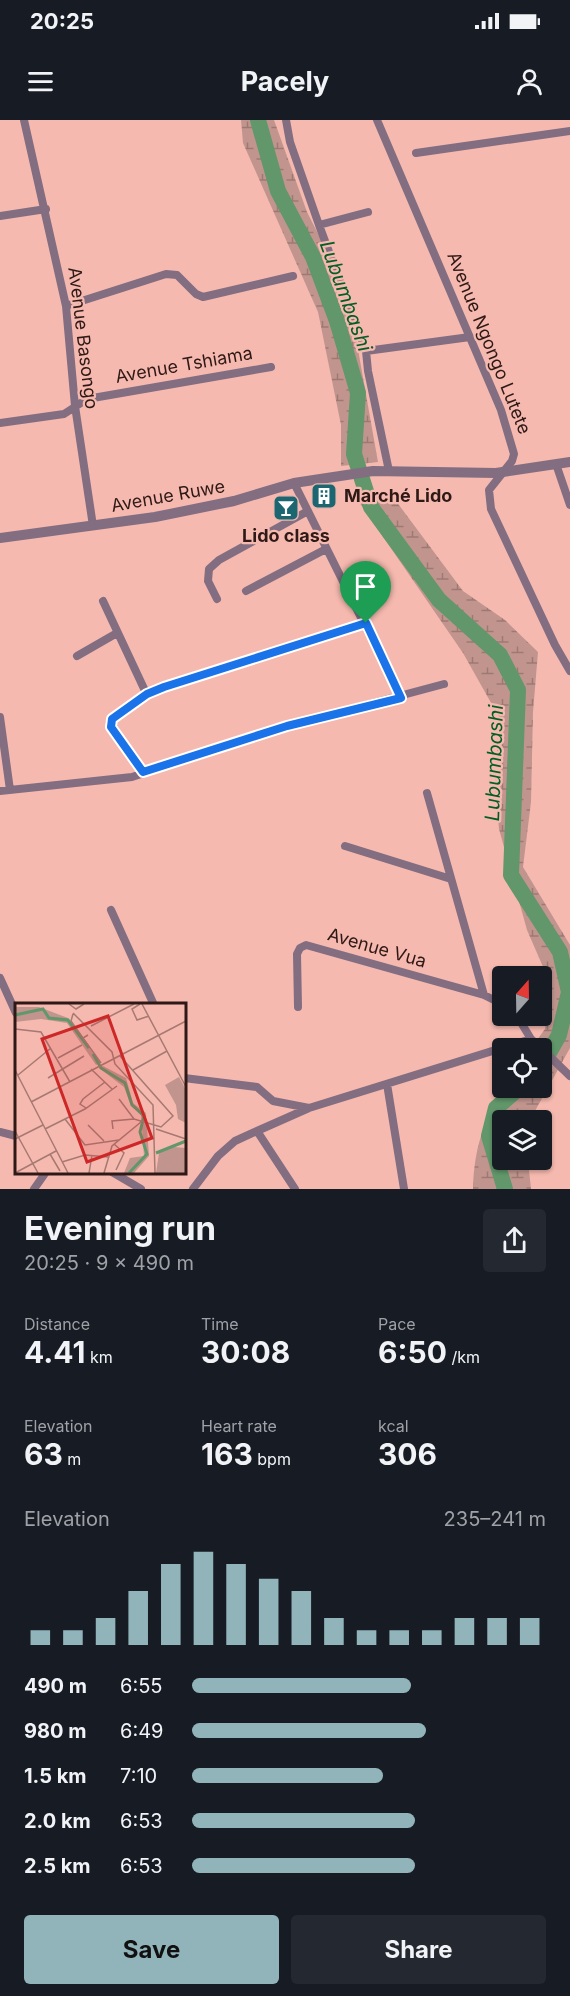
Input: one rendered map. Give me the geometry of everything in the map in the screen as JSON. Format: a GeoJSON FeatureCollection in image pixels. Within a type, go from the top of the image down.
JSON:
{"type":"FeatureCollection","features":[{"type":"Feature","properties":{"kind":"street","name":"Avenue Basongo"},"geometry":{"type":"LineString","coordinates":[[24,120],[46,209],[66,306],[75,406],[93,526]]}},
{"type":"Feature","properties":{"kind":"street"},"geometry":{"type":"LineString","coordinates":[[286,120],[290,142],[366,351],[368,371],[389,471],[504,472],[570,462]]}},
{"type":"Feature","properties":{"kind":"street","name":"Avenue Ngongo Lutete"},"geometry":{"type":"LineString","coordinates":[[378,120],[501,410],[514,449],[512,461],[492,483],[489,490],[491,509],[555,645],[570,671]]}},
{"type":"Feature","properties":{"kind":"street"},"geometry":{"type":"LineString","coordinates":[[416,153],[570,131]]}},
{"type":"Feature","properties":{"kind":"street"},"geometry":{"type":"LineString","coordinates":[[0,216],[46,209]]}},
{"type":"Feature","properties":{"kind":"street"},"geometry":{"type":"LineString","coordinates":[[319,225],[368,212]]}},
{"type":"Feature","properties":{"kind":"street"},"geometry":{"type":"LineString","coordinates":[[66,306],[166,274],[177,274],[196,294],[203,297],[293,276]]}},
{"type":"Feature","properties":{"kind":"street"},"geometry":{"type":"LineString","coordinates":[[366,351],[470,337]]}},
{"type":"Feature","properties":{"kind":"street","name":"Avenue Tshiama"},"geometry":{"type":"LineString","coordinates":[[0,423],[64,414],[87,399],[271,367]]}},
{"type":"Feature","properties":{"kind":"street"},"geometry":{"type":"LineString","coordinates":[[556,464],[570,505]]}},
{"type":"Feature","properties":{"kind":"street","name":"Avenue Ruwe"},"geometry":{"type":"LineString","coordinates":[[0,538],[93,526],[234,501],[294,483],[341,475],[389,471]]}},
{"type":"Feature","properties":{"kind":"street"},"geometry":{"type":"LineString","coordinates":[[294,483],[366,623],[401,698]]}},
{"type":"Feature","properties":{"kind":"street"},"geometry":{"type":"LineString","coordinates":[[217,599],[206,576],[214,564],[308,511]]}},
{"type":"Feature","properties":{"kind":"street"},"geometry":{"type":"LineString","coordinates":[[246,591],[326,549]]}},
{"type":"Feature","properties":{"kind":"street"},"geometry":{"type":"LineString","coordinates":[[103,601],[147,694]]}},
{"type":"Feature","properties":{"kind":"street"},"geometry":{"type":"LineString","coordinates":[[143,772],[110,722],[147,694],[366,623]]}},
{"type":"Feature","properties":{"kind":"street"},"geometry":{"type":"LineString","coordinates":[[77,656],[117,633]]}},
{"type":"Feature","properties":{"kind":"street"},"geometry":{"type":"LineString","coordinates":[[0,791],[132,777],[287,726],[401,698],[444,684]]}},
{"type":"Feature","properties":{"kind":"street"},"geometry":{"type":"LineString","coordinates":[[0,717],[10,790]]}},
{"type":"Feature","properties":{"kind":"street"},"geometry":{"type":"LineString","coordinates":[[427,793],[484,995]]}},
{"type":"Feature","properties":{"kind":"street"},"geometry":{"type":"LineString","coordinates":[[345,846],[451,879]]}},
{"type":"Feature","properties":{"kind":"street"},"geometry":{"type":"LineString","coordinates":[[111,910],[153,1003]]}},
{"type":"Feature","properties":{"kind":"street","name":"Avenue Vua"},"geometry":{"type":"LineString","coordinates":[[298,1007],[297,954],[300,948],[306,945],[492,999]]}},
{"type":"Feature","properties":{"kind":"street"},"geometry":{"type":"LineString","coordinates":[[0,978],[15,1011]]}},
{"type":"Feature","properties":{"kind":"street"},"geometry":{"type":"LineString","coordinates":[[193,1189],[218,1156],[235,1141],[309,1108],[492,1052]]}},
{"type":"Feature","properties":{"kind":"street"},"geometry":{"type":"LineString","coordinates":[[552,1059],[570,1076]]}},
{"type":"Feature","properties":{"kind":"street"},"geometry":{"type":"LineString","coordinates":[[186,1076],[257,1087],[273,1101],[309,1108]]}},
{"type":"Feature","properties":{"kind":"street"},"geometry":{"type":"LineString","coordinates":[[387,1083],[404,1189]]}},
{"type":"Feature","properties":{"kind":"street"},"geometry":{"type":"LineString","coordinates":[[257,1131],[295,1189]]}},
{"type":"Feature","properties":{"kind":"street"},"geometry":{"type":"LineString","coordinates":[[0,1132],[15,1136]]}},
{"type":"Feature","properties":{"kind":"street"},"geometry":{"type":"LineString","coordinates":[[34,1189],[45,1174]]}},
{"type":"Feature","properties":{"kind":"street"},"geometry":{"type":"LineString","coordinates":[[114,1174],[141,1189]]}},
{"type":"Feature","properties":{"kind":"green space"},"geometry":{"type":"Polygon","coordinates":[[[241,120],[274,120],[307,212],[348,293],[378,462],[341,466],[341,425],[318,312],[243,143],[241,120]]]}},
{"type":"Feature","properties":{"kind":"green space"},"geometry":{"type":"Polygon","coordinates":[[[390,493],[463,591],[505,620],[538,652],[533,712],[531,802],[523,867],[570,945],[570,1048],[552,1080],[552,1038],[538,1038],[545,1026],[552,1026],[552,966],[543,966],[527,930],[499,829],[495,784],[499,717],[463,653],[357,499],[390,493]]]}},
{"type":"Feature","properties":{"kind":"green space"},"geometry":{"type":"Polygon","coordinates":[[[498,1098],[542,1098],[536,1110],[492,1110],[498,1098]]]}},
{"type":"Feature","properties":{"kind":"green space"},"geometry":{"type":"Polygon","coordinates":[[[492,1110],[492,1170],[529,1170],[531,1189],[473,1189],[478,1148],[492,1110]]]}},
{"type":"Feature","properties":{"kind":"waterway","name":"Lubumbashi"},"geometry":{"type":"LineString","coordinates":[[258,120],[278,191],[313,257],[337,321],[358,393],[354,454],[371,507],[439,600],[500,655],[518,690],[511,875],[560,952],[569,992],[559,1035],[552,1047]]}},
{"type":"Feature","properties":{"kind":"waterway","name":"Lubumbashi"},"geometry":{"type":"LineString","coordinates":[[505,1189],[489,1136],[496,1108],[508,1098]]}},
{"type":"Feature","properties":{"kind":"place","name":"Marché Lido"},"geometry":{"type":"Point","coordinates":[324,496]}},
{"type":"Feature","properties":{"kind":"place","name":"Lido class"},"geometry":{"type":"Point","coordinates":[286,508]}},
{"type":"Feature","properties":{"kind":"route"},"geometry":{"type":"LineString","coordinates":[[366,623],[401,698],[287,726],[143,772],[111,727],[112,719],[147,694],[164,687],[366,623]]}}]}
